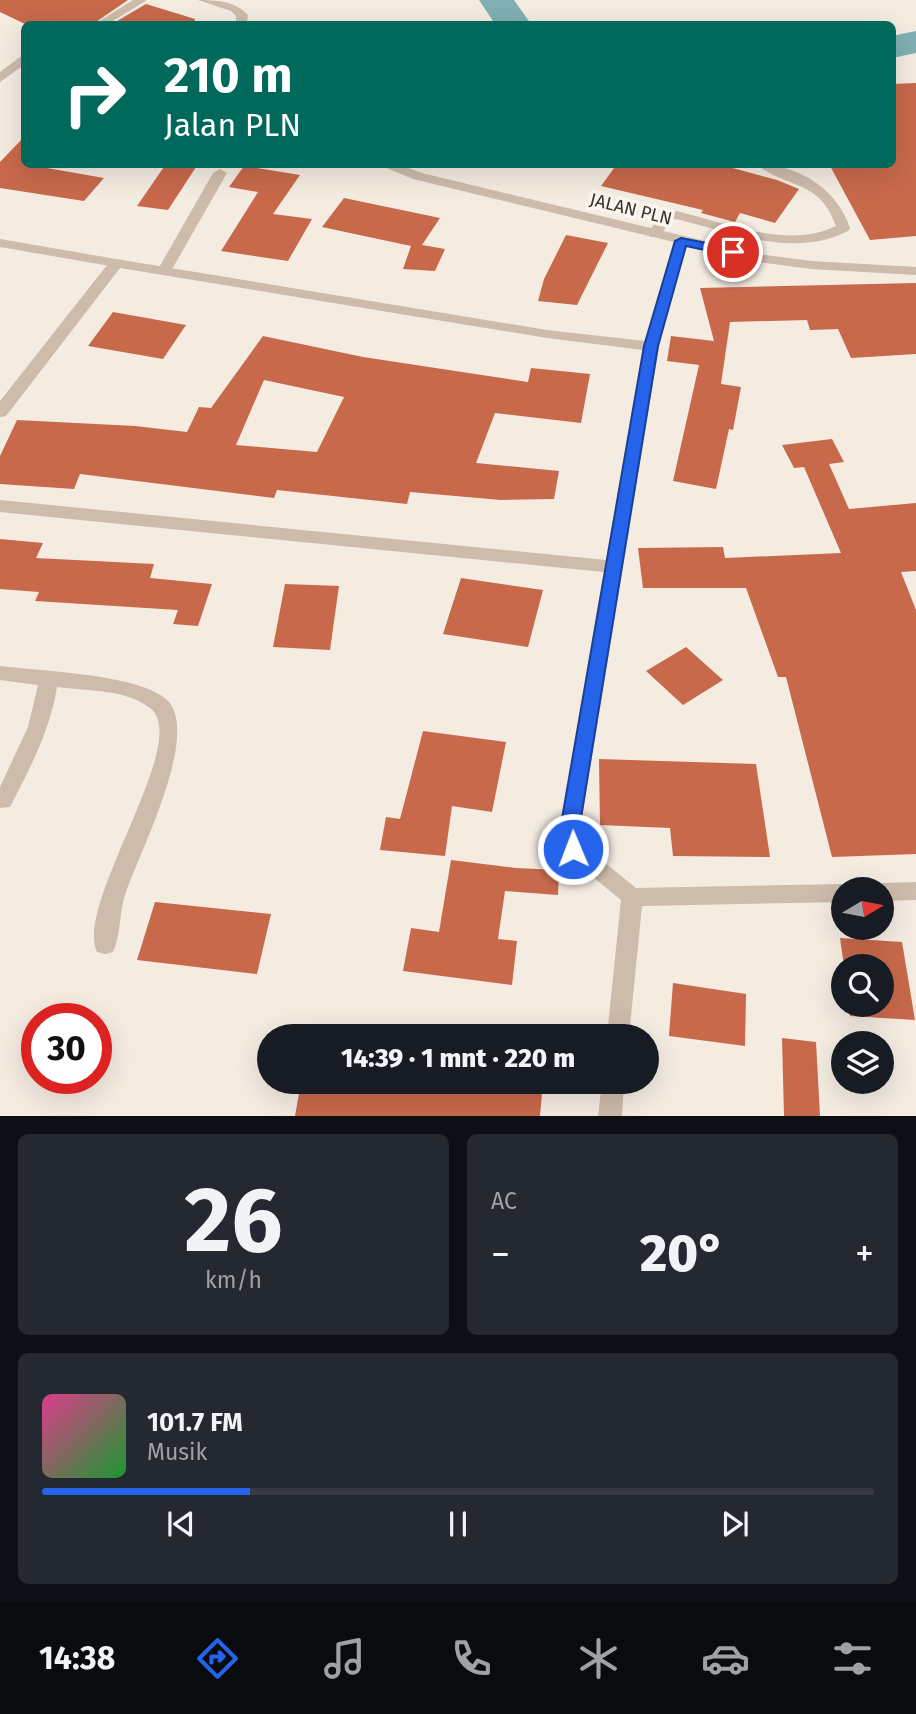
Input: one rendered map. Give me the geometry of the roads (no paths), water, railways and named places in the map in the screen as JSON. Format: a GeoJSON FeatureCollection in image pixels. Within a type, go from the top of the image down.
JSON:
{"type":"FeatureCollection","features":[{"type":"Feature","properties":{"kind":"street"},"geometry":{"type":"LineString","coordinates":[[105,21],[141,0]]}},
{"type":"Feature","properties":{"kind":"street"},"geometry":{"type":"LineString","coordinates":[[204,0],[235,9],[242,15],[241,21]]}},
{"type":"Feature","properties":{"kind":"street"},"geometry":{"type":"LineString","coordinates":[[0,78],[21,62]]}},
{"type":"Feature","properties":{"kind":"street","name":"JALAN PLN"},"geometry":{"type":"LineString","coordinates":[[395,168],[681,241],[759,258],[811,265],[916,271]]}},
{"type":"Feature","properties":{"kind":"street"},"geometry":{"type":"LineString","coordinates":[[655,234],[665,217],[676,215],[786,241],[822,238],[843,228],[833,203],[819,190],[771,168]]}},
{"type":"Feature","properties":{"kind":"street"},"geometry":{"type":"LineString","coordinates":[[164,271],[220,173]]}},
{"type":"Feature","properties":{"kind":"street"},"geometry":{"type":"LineString","coordinates":[[681,241],[651,346],[570,842],[573,849],[632,897],[831,892]]}},
{"type":"Feature","properties":{"kind":"street"},"geometry":{"type":"LineString","coordinates":[[0,243],[547,334],[651,346]]}},
{"type":"Feature","properties":{"kind":"street"},"geometry":{"type":"LineString","coordinates":[[0,412],[116,263]]}},
{"type":"Feature","properties":{"kind":"street"},"geometry":{"type":"LineString","coordinates":[[0,506],[281,536],[615,567]]}},
{"type":"Feature","properties":{"kind":"street"},"geometry":{"type":"LineString","coordinates":[[0,673],[132,690],[160,705],[169,722],[170,733],[164,761],[114,896],[105,945]]}},
{"type":"Feature","properties":{"kind":"street"},"geometry":{"type":"LineString","coordinates":[[4,801],[32,747],[43,713],[49,678]]}},
{"type":"Feature","properties":{"kind":"street"},"geometry":{"type":"LineString","coordinates":[[894,892],[916,891]]}},
{"type":"Feature","properties":{"kind":"street"},"geometry":{"type":"LineString","coordinates":[[619,1024],[632,897]]}},
{"type":"Feature","properties":{"kind":"street"},"geometry":{"type":"LineString","coordinates":[[610,1115],[612,1094]]}},
{"type":"Feature","properties":{"kind":"waterway"},"geometry":{"type":"LineString","coordinates":[[496,0],[511,21]]}},
{"type":"Feature","properties":{"kind":"waterway"},"geometry":{"type":"LineString","coordinates":[[896,46],[916,42]]}}]}
